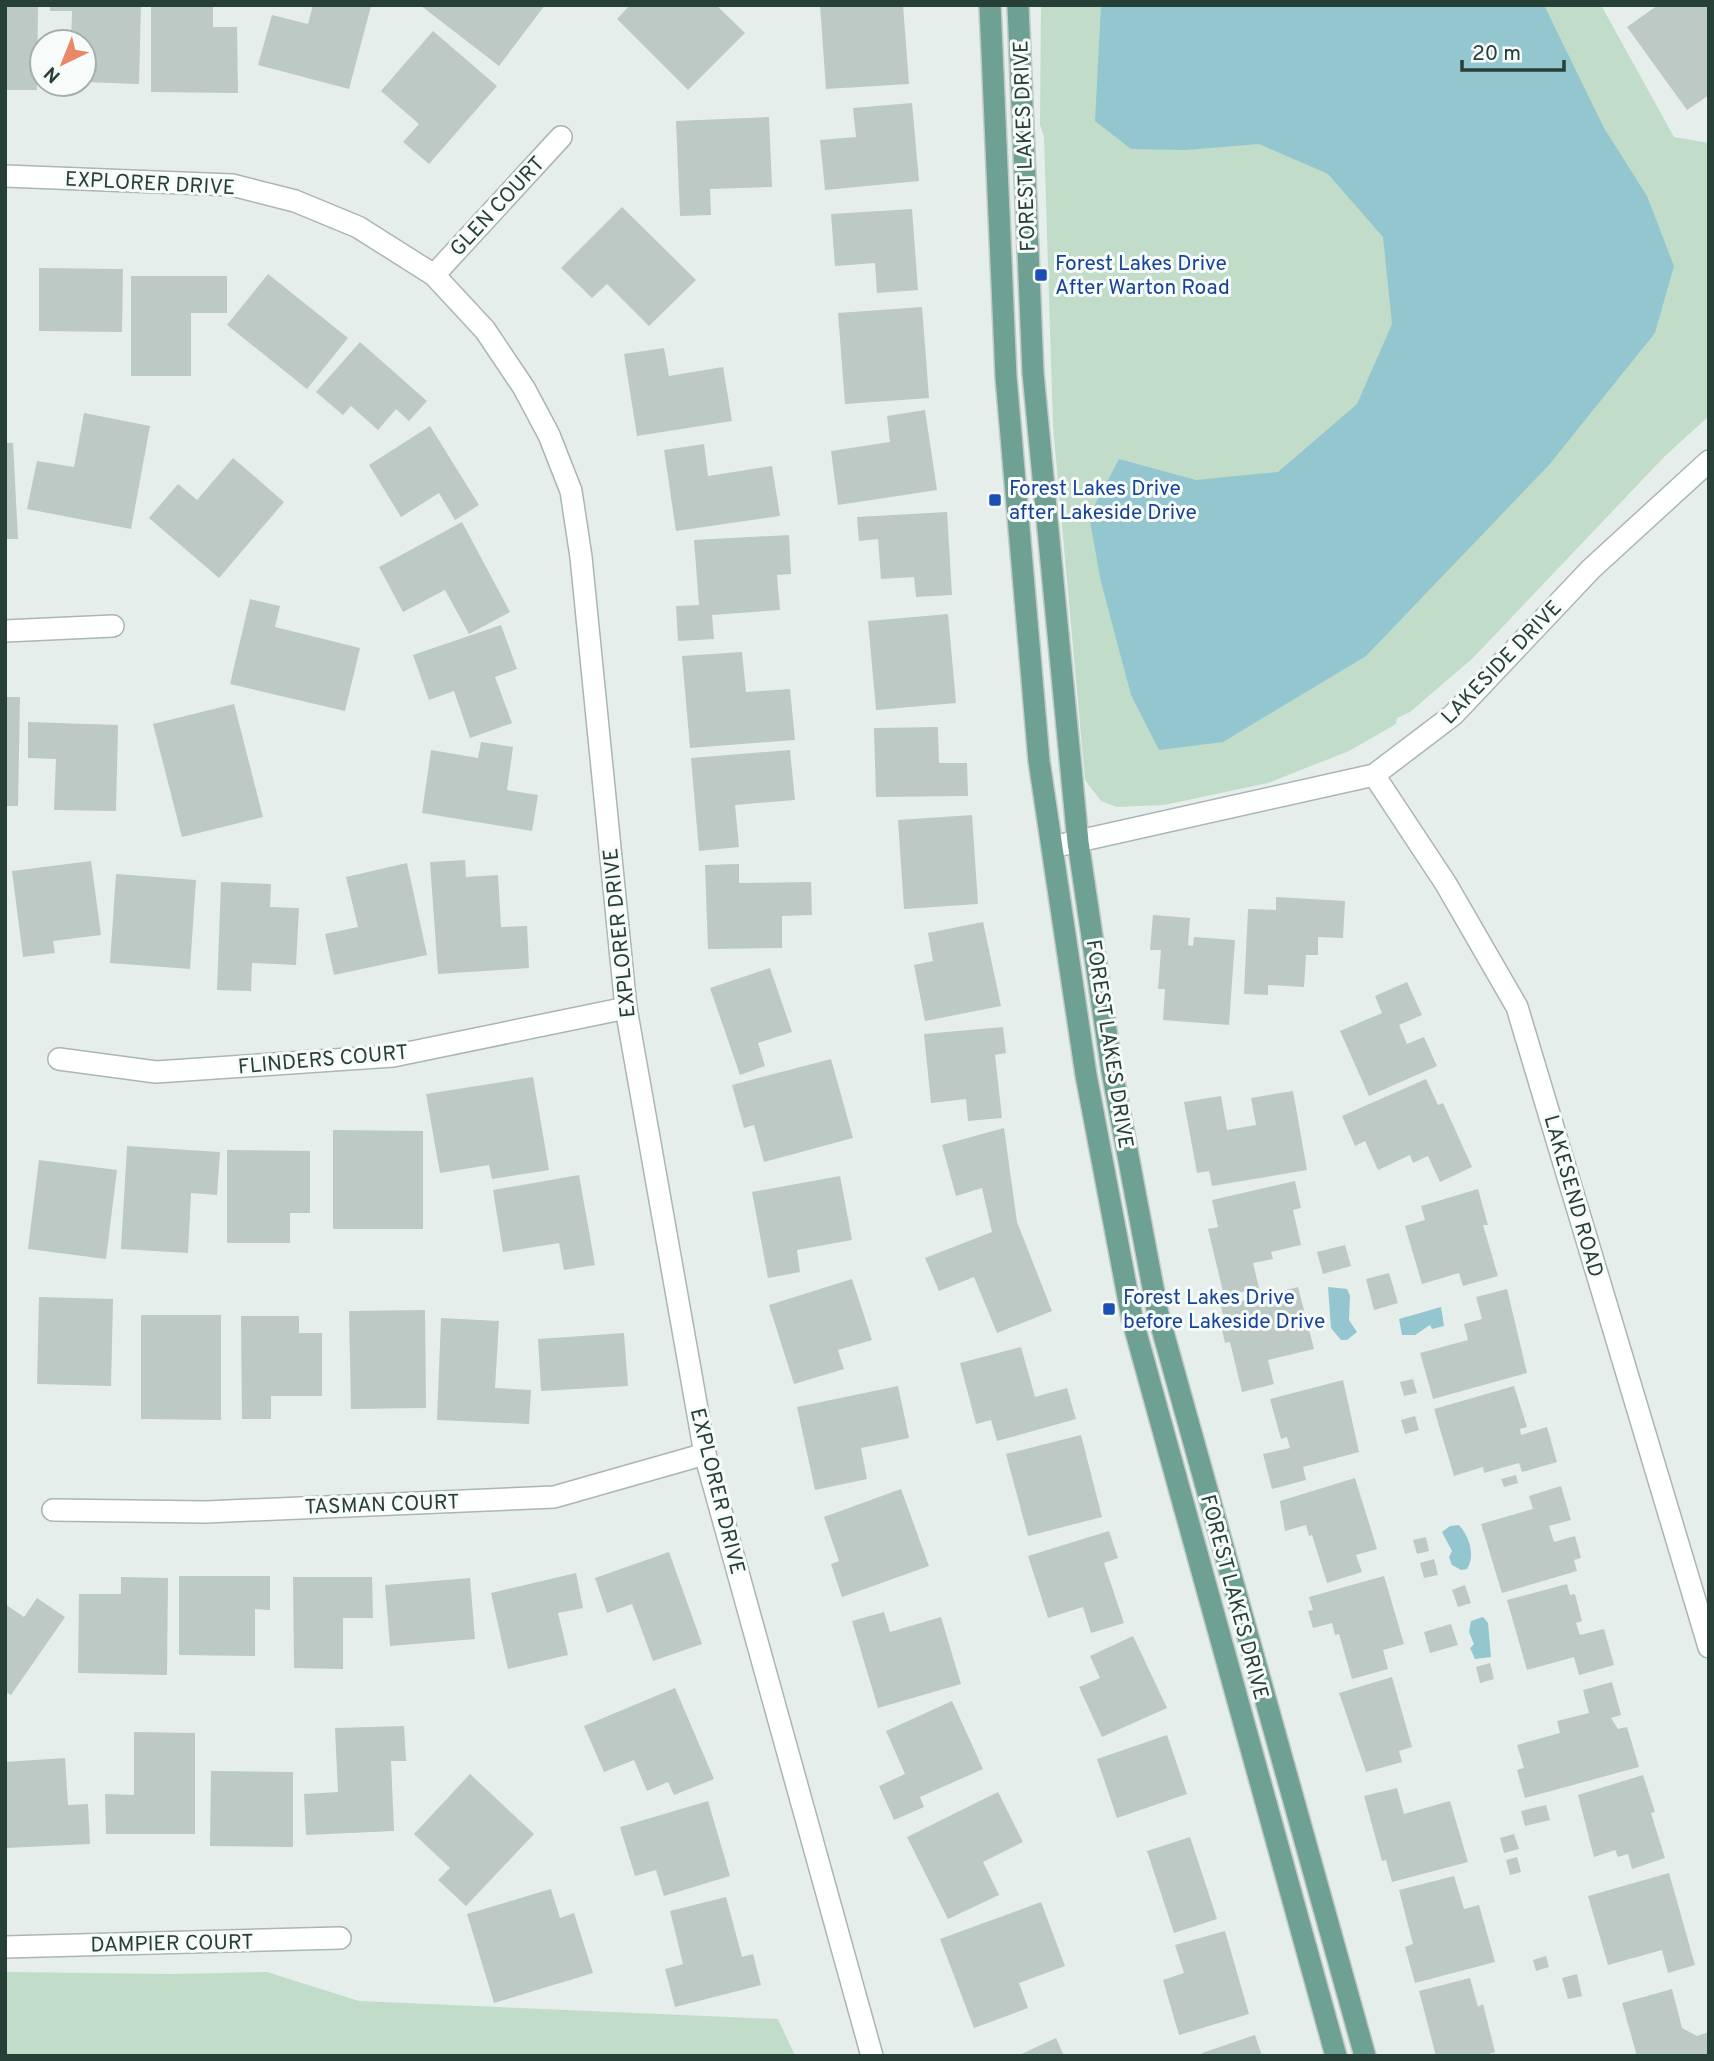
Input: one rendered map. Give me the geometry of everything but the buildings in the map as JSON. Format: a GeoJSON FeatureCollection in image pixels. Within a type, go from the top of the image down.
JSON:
{"type":"FeatureCollection","features":[{"type":"Feature","properties":{"kind":"main road","name":"FOREST LAKES DRIVE"},"geometry":{"type":"LineString","coordinates":[[990,5],[1006,377],[1040,761],[1086,1075],[1132,1318],[1336,2056]]}},
{"type":"Feature","properties":{"kind":"main road","name":"FOREST LAKES DRIVE"},"geometry":{"type":"LineString","coordinates":[[1018,5],[1033,373],[1079,842],[1112,1071],[1158,1314],[1364,2056]]}},
{"type":"Feature","properties":{"kind":"street","name":"GLEN COURT"},"geometry":{"type":"LineString","coordinates":[[434,275],[561,137]]}},
{"type":"Feature","properties":{"kind":"street","name":"EXPLORER DRIVE"},"geometry":{"type":"LineString","coordinates":[[5,176],[232,185],[295,201],[358,228],[434,275],[485,330],[524,388],[549,435],[571,491],[581,557],[626,1008],[705,1454],[872,2056]]}},
{"type":"Feature","properties":{"kind":"street","name":"LAKESIDE DRIVE"},"geometry":{"type":"LineString","coordinates":[[1052,847],[1374,775],[1453,715],[1591,569],[1709,461]]}},
{"type":"Feature","properties":{"kind":"street"},"geometry":{"type":"LineString","coordinates":[[5,631],[113,626]]}},
{"type":"Feature","properties":{"kind":"street","name":"LAKESEND ROAD"},"geometry":{"type":"LineString","coordinates":[[1374,775],[1446,884],[1517,1007],[1702,1595],[1709,1647]]}},
{"type":"Feature","properties":{"kind":"street","name":"FLINDERS COURT"},"geometry":{"type":"LineString","coordinates":[[59,1059],[156,1072],[393,1056],[626,1008]]}},
{"type":"Feature","properties":{"kind":"street","name":"TASMAN COURT"},"geometry":{"type":"LineString","coordinates":[[53,1510],[206,1512],[554,1497],[705,1454]]}},
{"type":"Feature","properties":{"kind":"street","name":"DAMPIER COURT"},"geometry":{"type":"LineString","coordinates":[[5,1947],[340,1938]]}},
{"type":"Feature","properties":{"kind":"green space"},"geometry":{"type":"Polygon","coordinates":[[[1041,5],[1601,5],[1674,137],[1709,143],[1709,416],[1665,456],[1473,658],[1410,712],[1397,718],[1396,724],[1349,751],[1268,783],[1164,805],[1117,807],[1101,801],[1085,780],[1053,426],[1044,137],[1040,125],[1041,5]]]}},
{"type":"Feature","properties":{"kind":"green space"},"geometry":{"type":"Polygon","coordinates":[[[5,1972],[267,1972],[359,2001],[778,2019],[795,2056],[5,2056],[5,1972]]]}},
{"type":"Feature","properties":{"kind":"water"},"geometry":{"type":"Polygon","coordinates":[[[1101,5],[1544,5],[1604,128],[1647,196],[1674,266],[1655,333],[1549,465],[1366,656],[1223,742],[1159,750],[1131,695],[1101,582],[1089,516],[1119,459],[1196,480],[1278,472],[1357,404],[1392,324],[1383,237],[1328,174],[1259,144],[1186,150],[1131,149],[1095,121],[1101,5]]]}},
{"type":"Feature","properties":{"kind":"water"},"geometry":{"type":"Polygon","coordinates":[[[1328,1287],[1347,1289],[1350,1296],[1349,1320],[1357,1332],[1347,1340],[1341,1340],[1331,1328],[1328,1287]]]}},
{"type":"Feature","properties":{"kind":"water"},"geometry":{"type":"Polygon","coordinates":[[[1441,1307],[1444,1326],[1432,1329],[1430,1325],[1415,1335],[1402,1335],[1399,1319],[1441,1307]]]}},
{"type":"Feature","properties":{"kind":"water"},"geometry":{"type":"Polygon","coordinates":[[[1459,1525],[1466,1535],[1471,1552],[1470,1564],[1467,1569],[1461,1570],[1452,1565],[1449,1557],[1452,1551],[1442,1532],[1450,1526],[1459,1525]]]}},
{"type":"Feature","properties":{"kind":"water"},"geometry":{"type":"Polygon","coordinates":[[[1483,1617],[1488,1623],[1491,1657],[1475,1659],[1470,1648],[1474,1644],[1469,1632],[1471,1621],[1483,1617]]]}},
{"type":"Feature","properties":{"kind":"place","name":"Forest Lakes Drive After Warton Road"},"geometry":{"type":"Point","coordinates":[1041,275]}},
{"type":"Feature","properties":{"kind":"place","name":"Forest Lakes Drive after Lakeside Drive"},"geometry":{"type":"Point","coordinates":[995,500]}},
{"type":"Feature","properties":{"kind":"place","name":"Forest Lakes Drive before Lakeside Drive"},"geometry":{"type":"Point","coordinates":[1109,1309]}}]}
